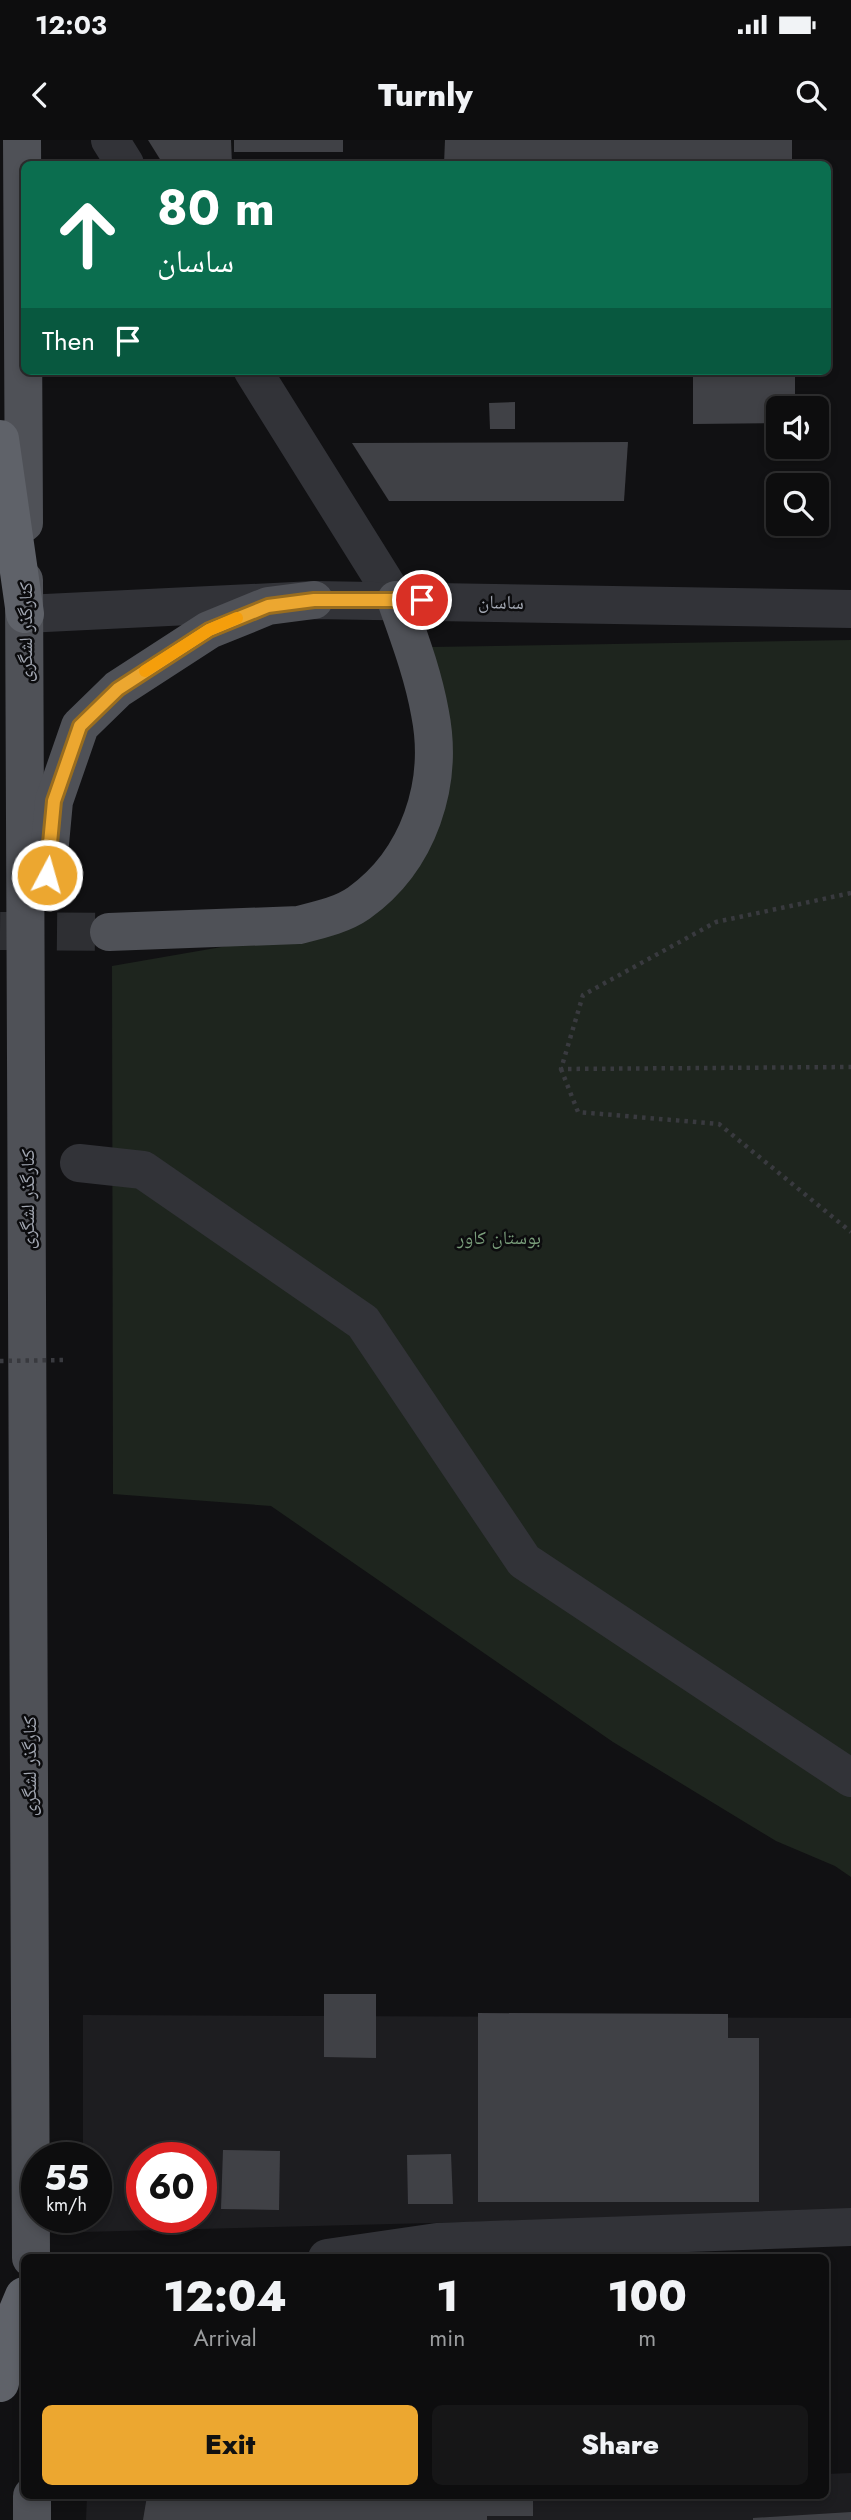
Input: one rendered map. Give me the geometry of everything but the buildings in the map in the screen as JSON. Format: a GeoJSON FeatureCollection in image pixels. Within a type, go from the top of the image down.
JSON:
{"type":"FeatureCollection","features":[{"type":"Feature","properties":{"kind":"highway"},"geometry":{"type":"LineString","coordinates":[[0,439],[25,614]]}},
{"type":"Feature","properties":{"kind":"highway"},"geometry":{"type":"LineString","coordinates":[[0,2383],[8,2336],[21,2304]]}},
{"type":"Feature","properties":{"kind":"main road","name":"کنارگذر لشگری"},"geometry":{"type":"LineString","coordinates":[[22,140],[22,161]]}},
{"type":"Feature","properties":{"kind":"main road","name":"کنارگذر لشگری"},"geometry":{"type":"LineString","coordinates":[[23,375],[31,2254]]}},
{"type":"Feature","properties":{"kind":"main road"},"geometry":{"type":"LineString","coordinates":[[26,945],[42,925],[54,801],[80,726],[118,689],[209,630],[268,606],[314,600]]}},
{"type":"Feature","properties":{"kind":"main road"},"geometry":{"type":"LineString","coordinates":[[109,932],[299,925],[327,918],[358,904],[384,881],[409,850],[422,824],[434,761],[431,714],[415,653],[396,600]]}},
{"type":"Feature","properties":{"kind":"main road"},"geometry":{"type":"LineString","coordinates":[[32,2499],[32,2520]]}},
{"type":"Feature","properties":{"kind":"street"},"geometry":{"type":"LineString","coordinates":[[110,140],[123,161]]}},
{"type":"Feature","properties":{"kind":"street"},"geometry":{"type":"LineString","coordinates":[[255,375],[396,600]]}},
{"type":"Feature","properties":{"kind":"street","name":"ساسان"},"geometry":{"type":"LineString","coordinates":[[25,614],[314,600],[851,609]]}},
{"type":"Feature","properties":{"kind":"street"},"geometry":{"type":"LineString","coordinates":[[79,1163],[143,1170],[363,1322],[524,1562],[851,1778]]}},
{"type":"Feature","properties":{"kind":"street"},"geometry":{"type":"LineString","coordinates":[[355,2254],[438,2242],[851,2227]]}},
{"type":"Feature","properties":{"kind":"path"},"geometry":{"type":"LineString","coordinates":[[851,893],[716,922],[583,995],[561,1069],[578,1112],[719,1124],[851,1231]]}},
{"type":"Feature","properties":{"kind":"path"},"geometry":{"type":"LineString","coordinates":[[561,1069],[851,1067]]}},
{"type":"Feature","properties":{"kind":"path"},"geometry":{"type":"LineString","coordinates":[[0,1361],[66,1360]]}},
{"type":"Feature","properties":{"kind":"shaded area"},"geometry":{"type":"Polygon","coordinates":[[[83,2015],[851,2018],[851,2212],[217,2229],[217,2142],[126,2142],[126,2231],[112,2231],[112,2142],[83,2142],[83,2015]]]}},
{"type":"Feature","properties":{"kind":"shaded area"},"geometry":{"type":"Polygon","coordinates":[[[503,2244],[744,2254],[451,2254],[503,2244]]]}},
{"type":"Feature","properties":{"kind":"shaded area"},"geometry":{"type":"Polygon","coordinates":[[[851,2473],[851,2520],[86,2520],[87,2499],[829,2499],[829,2474],[851,2473]]]}},
{"type":"Feature","properties":{"kind":"green space","name":"بوستان کاور"},"geometry":{"type":"Polygon","coordinates":[[[851,640],[851,1877],[835,1866],[776,1841],[613,1742],[271,1506],[113,1494],[112,966],[284,936],[403,879],[432,647],[851,640]]]}},
{"type":"Feature","properties":{"kind":"tunnel"},"geometry":{"type":"LineString","coordinates":[[0,931],[109,932]]}},
{"type":"Feature","properties":{"kind":"slow traffic"},"geometry":{"type":"LineString","coordinates":[[145,671],[209,630],[237,618]]}},
{"type":"Feature","properties":{"kind":"route"},"geometry":{"type":"LineString","coordinates":[[47,875],[54,801],[80,726],[118,689],[209,630],[268,606],[314,600],[422,600]]}}]}
